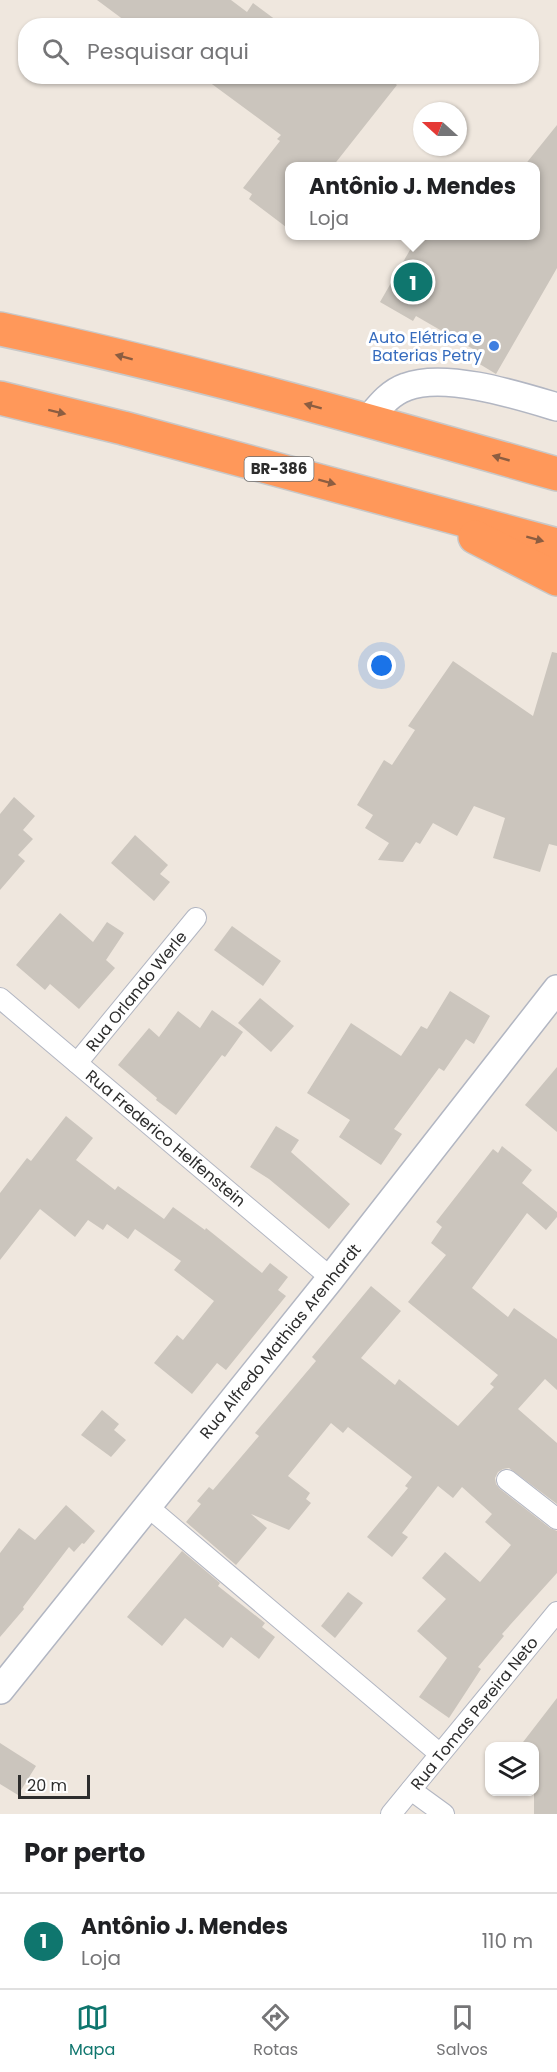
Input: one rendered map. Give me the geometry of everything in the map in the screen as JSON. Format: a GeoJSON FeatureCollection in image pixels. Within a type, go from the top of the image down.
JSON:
{"type":"FeatureCollection","features":[{"type":"Feature","properties":{"kind":"highway"},"geometry":{"type":"LineString","coordinates":[[0,329],[103,351],[368,420],[557,474]]}},
{"type":"Feature","properties":{"kind":"highway","name":"BR-386"},"geometry":{"type":"LineString","coordinates":[[0,398],[134,431],[557,545]]}},
{"type":"Feature","properties":{"kind":"highway"},"geometry":{"type":"LineString","coordinates":[[412,505],[557,579]]}},
{"type":"Feature","properties":{"kind":"main road"},"geometry":{"type":"LineString","coordinates":[[368,420],[385,399],[405,387],[428,381],[454,382],[557,407]]}},
{"type":"Feature","properties":{"kind":"main road","name":"Rua Alfredo Mathias Arenhardt"},"geometry":{"type":"LineString","coordinates":[[0,1690],[331,1278],[557,989]]}},
{"type":"Feature","properties":{"kind":"street","name":"Rua Orlando Werle"},"geometry":{"type":"LineString","coordinates":[[77,1063],[196,918]]}},
{"type":"Feature","properties":{"kind":"street","name":"Rua Frederico Helfenstein"},"geometry":{"type":"LineString","coordinates":[[0,998],[331,1278]]}},
{"type":"Feature","properties":{"kind":"street"},"geometry":{"type":"LineString","coordinates":[[507,1480],[557,1519]]}},
{"type":"Feature","properties":{"kind":"street"},"geometry":{"type":"LineString","coordinates":[[147,1506],[440,1754]]}},
{"type":"Feature","properties":{"kind":"street","name":"Rua Tomas Pereira Neto"},"geometry":{"type":"LineString","coordinates":[[391,1814],[557,1612]]}},
{"type":"Feature","properties":{"kind":"street"},"geometry":{"type":"LineString","coordinates":[[411,1790],[444,1814]]}},
{"type":"Feature","properties":{"kind":"building"},"geometry":{"type":"Polygon","coordinates":[[[97,0],[231,0],[247,12],[253,3],[273,18],[121,18],[97,0]]]}},
{"type":"Feature","properties":{"kind":"building"},"geometry":{"type":"Polygon","coordinates":[[[212,84],[397,85],[336,162],[285,162],[285,226],[249,199],[252,194],[243,188],[280,141],[277,139],[281,135],[212,84]]]}},
{"type":"Feature","properties":{"kind":"building"},"geometry":{"type":"Polygon","coordinates":[[[557,125],[557,268],[496,374],[468,357],[473,349],[416,316],[413,321],[380,302],[416,240],[540,240],[540,162],[527,162],[557,125]]]}},
{"type":"Feature","properties":{"kind":"building"},"geometry":{"type":"Polygon","coordinates":[[[552,652],[557,653],[557,846],[549,844],[540,872],[493,858],[505,818],[474,806],[457,836],[433,823],[420,844],[416,842],[403,862],[378,860],[389,843],[365,828],[373,815],[357,805],[384,760],[392,765],[415,730],[408,726],[453,661],[533,716],[552,652]]]}},
{"type":"Feature","properties":{"kind":"building"},"geometry":{"type":"Polygon","coordinates":[[[14,797],[35,816],[23,830],[33,839],[18,855],[25,861],[0,890],[0,814],[14,797]]]}},
{"type":"Feature","properties":{"kind":"building"},"geometry":{"type":"Polygon","coordinates":[[[135,835],[168,865],[160,874],[170,882],[154,901],[111,863],[135,835]]]}},
{"type":"Feature","properties":{"kind":"building"},"geometry":{"type":"Polygon","coordinates":[[[60,913],[93,942],[107,922],[124,933],[106,960],[115,968],[79,1009],[50,984],[45,990],[16,965],[60,913]]]}},
{"type":"Feature","properties":{"kind":"building"},"geometry":{"type":"Polygon","coordinates":[[[232,926],[281,961],[263,986],[214,950],[232,926]]]}},
{"type":"Feature","properties":{"kind":"building"},"geometry":{"type":"Polygon","coordinates":[[[450,991],[490,1016],[474,1044],[466,1039],[444,1071],[439,1068],[394,1129],[402,1134],[381,1165],[339,1137],[350,1120],[307,1093],[351,1023],[401,1056],[421,1026],[427,1029],[450,991]]]}},
{"type":"Feature","properties":{"kind":"building"},"geometry":{"type":"Polygon","coordinates":[[[260,998],[294,1026],[271,1052],[238,1023],[260,998]]]}},
{"type":"Feature","properties":{"kind":"building"},"geometry":{"type":"Polygon","coordinates":[[[212,1010],[243,1032],[225,1057],[222,1055],[176,1115],[118,1065],[149,1028],[159,1037],[178,1011],[200,1028],[212,1010]]]}},
{"type":"Feature","properties":{"kind":"building"},"geometry":{"type":"Polygon","coordinates":[[[557,1067],[557,1132],[525,1105],[557,1067]]]}},
{"type":"Feature","properties":{"kind":"building"},"geometry":{"type":"Polygon","coordinates":[[[66,1116],[93,1138],[76,1160],[115,1190],[118,1186],[164,1219],[173,1207],[205,1230],[206,1228],[262,1273],[270,1263],[288,1277],[278,1290],[286,1296],[226,1370],[217,1363],[192,1394],[154,1363],[177,1335],[183,1340],[214,1301],[174,1270],[181,1261],[135,1229],[128,1239],[107,1224],[103,1230],[88,1220],[75,1237],[40,1209],[0,1260],[0,1193],[27,1158],[31,1161],[66,1116]]]}},
{"type":"Feature","properties":{"kind":"building"},"geometry":{"type":"Polygon","coordinates":[[[276,1126],[299,1140],[291,1152],[350,1204],[329,1229],[269,1179],[250,1167],[276,1126]]]}},
{"type":"Feature","properties":{"kind":"building"},"geometry":{"type":"Polygon","coordinates":[[[502,1146],[532,1170],[522,1183],[557,1212],[557,1217],[546,1230],[527,1213],[472,1288],[508,1317],[514,1308],[557,1339],[557,1390],[545,1379],[518,1409],[557,1443],[557,1504],[509,1468],[498,1472],[495,1478],[500,1489],[557,1531],[557,1573],[502,1634],[504,1636],[478,1667],[481,1669],[449,1718],[419,1697],[447,1658],[417,1631],[446,1599],[422,1578],[445,1552],[480,1582],[511,1545],[485,1522],[492,1514],[462,1487],[453,1498],[438,1486],[402,1533],[408,1537],[392,1557],[367,1537],[408,1488],[405,1486],[412,1477],[348,1427],[343,1433],[331,1423],[288,1476],[310,1493],[306,1499],[311,1503],[289,1530],[251,1514],[267,1528],[236,1565],[186,1522],[201,1504],[197,1501],[209,1487],[213,1490],[259,1436],[255,1433],[316,1361],[312,1357],[371,1286],[401,1311],[361,1358],[395,1385],[399,1379],[458,1426],[494,1387],[490,1384],[498,1375],[408,1302],[446,1255],[431,1243],[442,1227],[436,1222],[493,1149],[498,1153],[502,1146]]]}},
{"type":"Feature","properties":{"kind":"building"},"geometry":{"type":"Polygon","coordinates":[[[102,1410],[119,1424],[114,1430],[126,1440],[111,1457],[81,1435],[102,1410]]]}},
{"type":"Feature","properties":{"kind":"building"},"geometry":{"type":"Polygon","coordinates":[[[66,1505],[95,1531],[74,1552],[69,1547],[23,1607],[24,1609],[0,1637],[0,1553],[19,1528],[35,1540],[66,1505]]]}},
{"type":"Feature","properties":{"kind":"building"},"geometry":{"type":"Polygon","coordinates":[[[182,1551],[220,1583],[218,1586],[265,1623],[262,1627],[275,1637],[259,1659],[231,1637],[223,1648],[185,1618],[162,1646],[127,1617],[182,1551]]]}},
{"type":"Feature","properties":{"kind":"building"},"geometry":{"type":"Polygon","coordinates":[[[348,1592],[363,1603],[335,1638],[321,1626],[348,1592]]]}},
{"type":"Feature","properties":{"kind":"building"},"geometry":{"type":"Polygon","coordinates":[[[557,1698],[557,1814],[534,1814],[534,1796],[539,1796],[539,1742],[523,1742],[557,1698]]]}},
{"type":"Feature","properties":{"kind":"building"},"geometry":{"type":"Polygon","coordinates":[[[0,1743],[36,1766],[18,1795],[0,1784],[0,1743]]]}},
{"type":"Feature","properties":{"kind":"place","name":"Antônio J. Mendes"},"geometry":{"type":"Point","coordinates":[413,282]}},
{"type":"Feature","properties":{"kind":"place","name":"Auto Elétrica e Baterias Petry"},"geometry":{"type":"Point","coordinates":[494,346]}}]}
